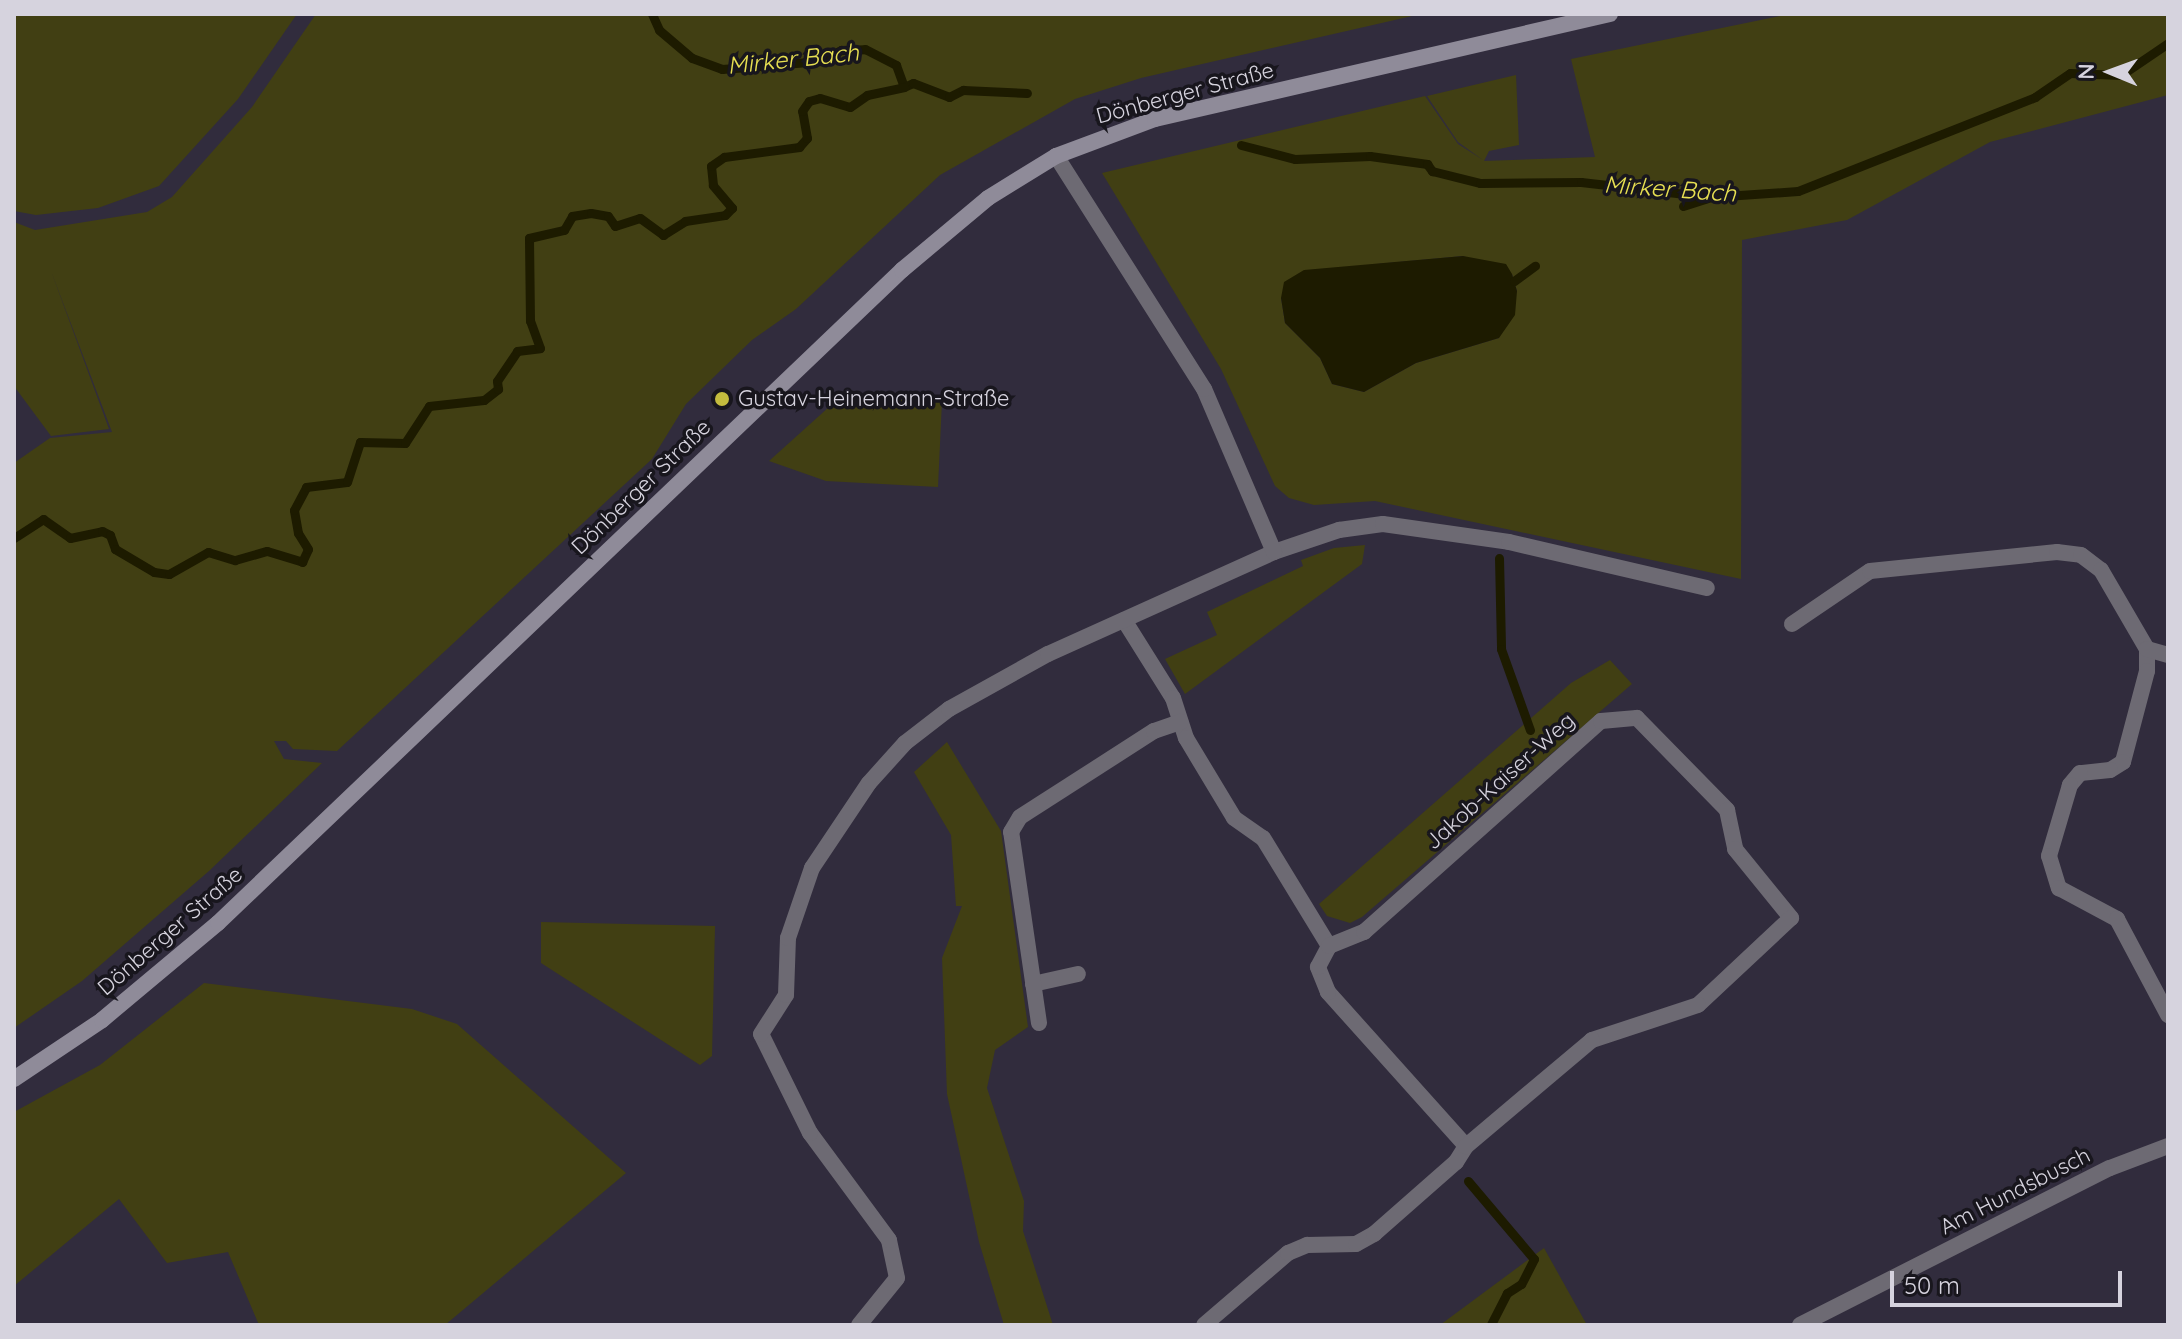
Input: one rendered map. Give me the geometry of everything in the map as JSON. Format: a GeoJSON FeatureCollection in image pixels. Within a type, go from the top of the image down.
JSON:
{"type":"FeatureCollection","features":[{"type":"Feature","properties":{"kind":"street","name":"Dönberger Straße"},"geometry":{"type":"LineString","coordinates":[[14,1079],[102,1020],[218,923],[902,270],[988,198],[1056,156],[1155,119],[1610,14]]}},
{"type":"Feature","properties":{"kind":"street"},"geometry":{"type":"LineString","coordinates":[[1056,156],[1204,389],[1274,552]]}},
{"type":"Feature","properties":{"kind":"street"},"geometry":{"type":"LineString","coordinates":[[859,1325],[874,1312],[897,1278],[889,1240],[810,1133],[761,1034],[786,995],[788,938],[796,906],[841,819],[905,743],[993,680],[1274,552],[1339,530],[1383,524],[1509,542],[1707,588]]}},
{"type":"Feature","properties":{"kind":"street"},"geometry":{"type":"LineString","coordinates":[[1792,624],[1870,571],[2076,547],[2101,570],[2147,649],[2147,671],[2123,762],[2110,770],[2080,773],[2070,785],[2049,856],[2059,888],[2117,919],[2168,1015]]}},
{"type":"Feature","properties":{"kind":"street"},"geometry":{"type":"LineString","coordinates":[[1124,620],[1173,698],[1180,722],[1234,818],[1263,838],[1329,946],[1318,967],[1328,992],[1466,1146]]}},
{"type":"Feature","properties":{"kind":"street"},"geometry":{"type":"LineString","coordinates":[[2147,649],[2168,655]]}},
{"type":"Feature","properties":{"kind":"street","name":"Jakob-Kaiser-Weg"},"geometry":{"type":"LineString","coordinates":[[1204,1325],[1288,1253],[1307,1245],[1356,1244],[1374,1234],[1456,1162],[1466,1146],[1592,1040],[1698,1005],[1787,926],[1789,912],[1735,849],[1727,810],[1637,718],[1611,717],[1364,932],[1329,946]]}},
{"type":"Feature","properties":{"kind":"street"},"geometry":{"type":"LineString","coordinates":[[1039,1023],[1011,832],[1020,817],[1154,731],[1180,722]]}},
{"type":"Feature","properties":{"kind":"street"},"geometry":{"type":"LineString","coordinates":[[1033,984],[1078,974]]}},
{"type":"Feature","properties":{"kind":"street","name":"Am Hundsbusch"},"geometry":{"type":"LineString","coordinates":[[1800,1325],[2110,1168],[2168,1146]]}},
{"type":"Feature","properties":{"kind":"shaded area"},"geometry":{"type":"Polygon","coordinates":[[[14,14],[297,14],[238,99],[159,186],[98,208],[36,215],[14,211],[14,14]]]}},
{"type":"Feature","properties":{"kind":"shaded area"},"geometry":{"type":"Polygon","coordinates":[[[316,14],[1421,14],[1141,78],[1075,99],[940,175],[796,309],[752,340],[686,404],[652,459],[337,751],[293,749],[286,741],[274,741],[284,759],[322,763],[209,871],[82,981],[14,1028],[14,463],[50,438],[112,432],[51,271],[109,429],[51,436],[14,386],[14,222],[35,230],[147,212],[172,197],[252,107],[316,14]]]}},
{"type":"Feature","properties":{"kind":"shaded area"},"geometry":{"type":"Polygon","coordinates":[[[1790,14],[2168,14],[2168,95],[1990,142],[1847,220],[1742,240],[1741,579],[1375,501],[1314,505],[1289,498],[1275,486],[1221,369],[1102,173],[1425,96],[1458,144],[1483,160],[1458,142],[1427,96],[1516,75],[1519,145],[1489,151],[1484,161],[1595,157],[1571,59],[1790,14]],[[1463,256],[1377,264],[1281,298],[1285,323],[1320,358],[1332,384],[1364,392],[1416,363],[1499,338],[1517,291],[1512,274],[1463,256]]]}},
{"type":"Feature","properties":{"kind":"shaded area"},"geometry":{"type":"Polygon","coordinates":[[[1463,256],[1506,264],[1512,274],[1517,291],[1515,315],[1499,338],[1416,363],[1364,392],[1332,384],[1320,358],[1285,323],[1281,298],[1284,282],[1304,270],[1463,256]]]}},
{"type":"Feature","properties":{"kind":"shaded area"},"geometry":{"type":"Polygon","coordinates":[[[839,398],[942,401],[938,487],[826,481],[769,461],[839,398]]]}},
{"type":"Feature","properties":{"kind":"shaded area"},"geometry":{"type":"Polygon","coordinates":[[[1365,545],[1362,564],[1185,694],[1165,659],[1217,635],[1207,612],[1303,566],[1301,560],[1334,548],[1365,545]]]}},
{"type":"Feature","properties":{"kind":"shaded area"},"geometry":{"type":"Polygon","coordinates":[[[1610,660],[1632,684],[1362,917],[1350,923],[1327,916],[1319,904],[1571,683],[1610,660]]]}},
{"type":"Feature","properties":{"kind":"shaded area"},"geometry":{"type":"Polygon","coordinates":[[[947,742],[1001,831],[1028,1027],[995,1050],[987,1088],[1024,1201],[1023,1231],[1053,1325],[1004,1325],[979,1242],[947,1094],[942,958],[962,906],[956,906],[951,835],[914,772],[947,742]]]}},
{"type":"Feature","properties":{"kind":"shaded area"},"geometry":{"type":"Polygon","coordinates":[[[541,922],[715,926],[712,1056],[700,1065],[541,963],[541,922]]]}},
{"type":"Feature","properties":{"kind":"shaded area"},"geometry":{"type":"Polygon","coordinates":[[[204,983],[412,1009],[457,1024],[626,1173],[445,1325],[259,1325],[228,1252],[167,1263],[119,1199],[14,1286],[14,1112],[100,1065],[204,983]]]}},
{"type":"Feature","properties":{"kind":"shaded area"},"geometry":{"type":"Polygon","coordinates":[[[1544,1248],[1587,1325],[1440,1325],[1544,1248]]]}},
{"type":"Feature","properties":{"kind":"waterway","name":"Mirker Bach"},"geometry":{"type":"LineString","coordinates":[[652,14],[659,30],[692,58],[722,69],[821,61],[841,50],[865,49],[896,65],[904,87],[913,83],[949,97],[963,90],[1027,93]]}},
{"type":"Feature","properties":{"kind":"waterway","name":"Mirker Bach"},"geometry":{"type":"LineString","coordinates":[[1241,145],[1295,159],[1370,156],[1427,164],[1432,171],[1480,183],[1581,182],[1711,197],[1798,191],[2035,97],[2070,73],[2121,75],[2168,43]]}},
{"type":"Feature","properties":{"kind":"waterway"},"geometry":{"type":"LineString","coordinates":[[14,538],[43,519],[70,538],[102,531],[110,535],[115,549],[154,572],[169,574],[208,552],[235,560],[267,551],[302,562],[308,549],[298,533],[294,510],[306,487],[347,482],[360,442],[405,443],[429,406],[484,400],[498,389],[497,381],[517,351],[540,348],[530,321],[529,238],[564,230],[572,216],[591,213],[608,216],[615,226],[640,218],[663,235],[685,221],[725,215],[732,208],[713,185],[711,166],[724,157],[799,147],[807,138],[802,111],[809,101],[820,98],[850,107],[867,95],[904,87]]}},
{"type":"Feature","properties":{"kind":"waterway"},"geometry":{"type":"LineString","coordinates":[[1683,206],[1710,197]]}},
{"type":"Feature","properties":{"kind":"waterway"},"geometry":{"type":"LineString","coordinates":[[1514,281],[1535,266]]}},
{"type":"Feature","properties":{"kind":"waterway"},"geometry":{"type":"LineString","coordinates":[[1499,558],[1501,649],[1530,730]]}},
{"type":"Feature","properties":{"kind":"waterway"},"geometry":{"type":"LineString","coordinates":[[1468,1181],[1534,1259],[1521,1284],[1507,1293],[1491,1325]]}},
{"type":"Feature","properties":{"kind":"place","name":"Gustav-Heinemann-Straße"},"geometry":{"type":"Point","coordinates":[722,399]}}]}
